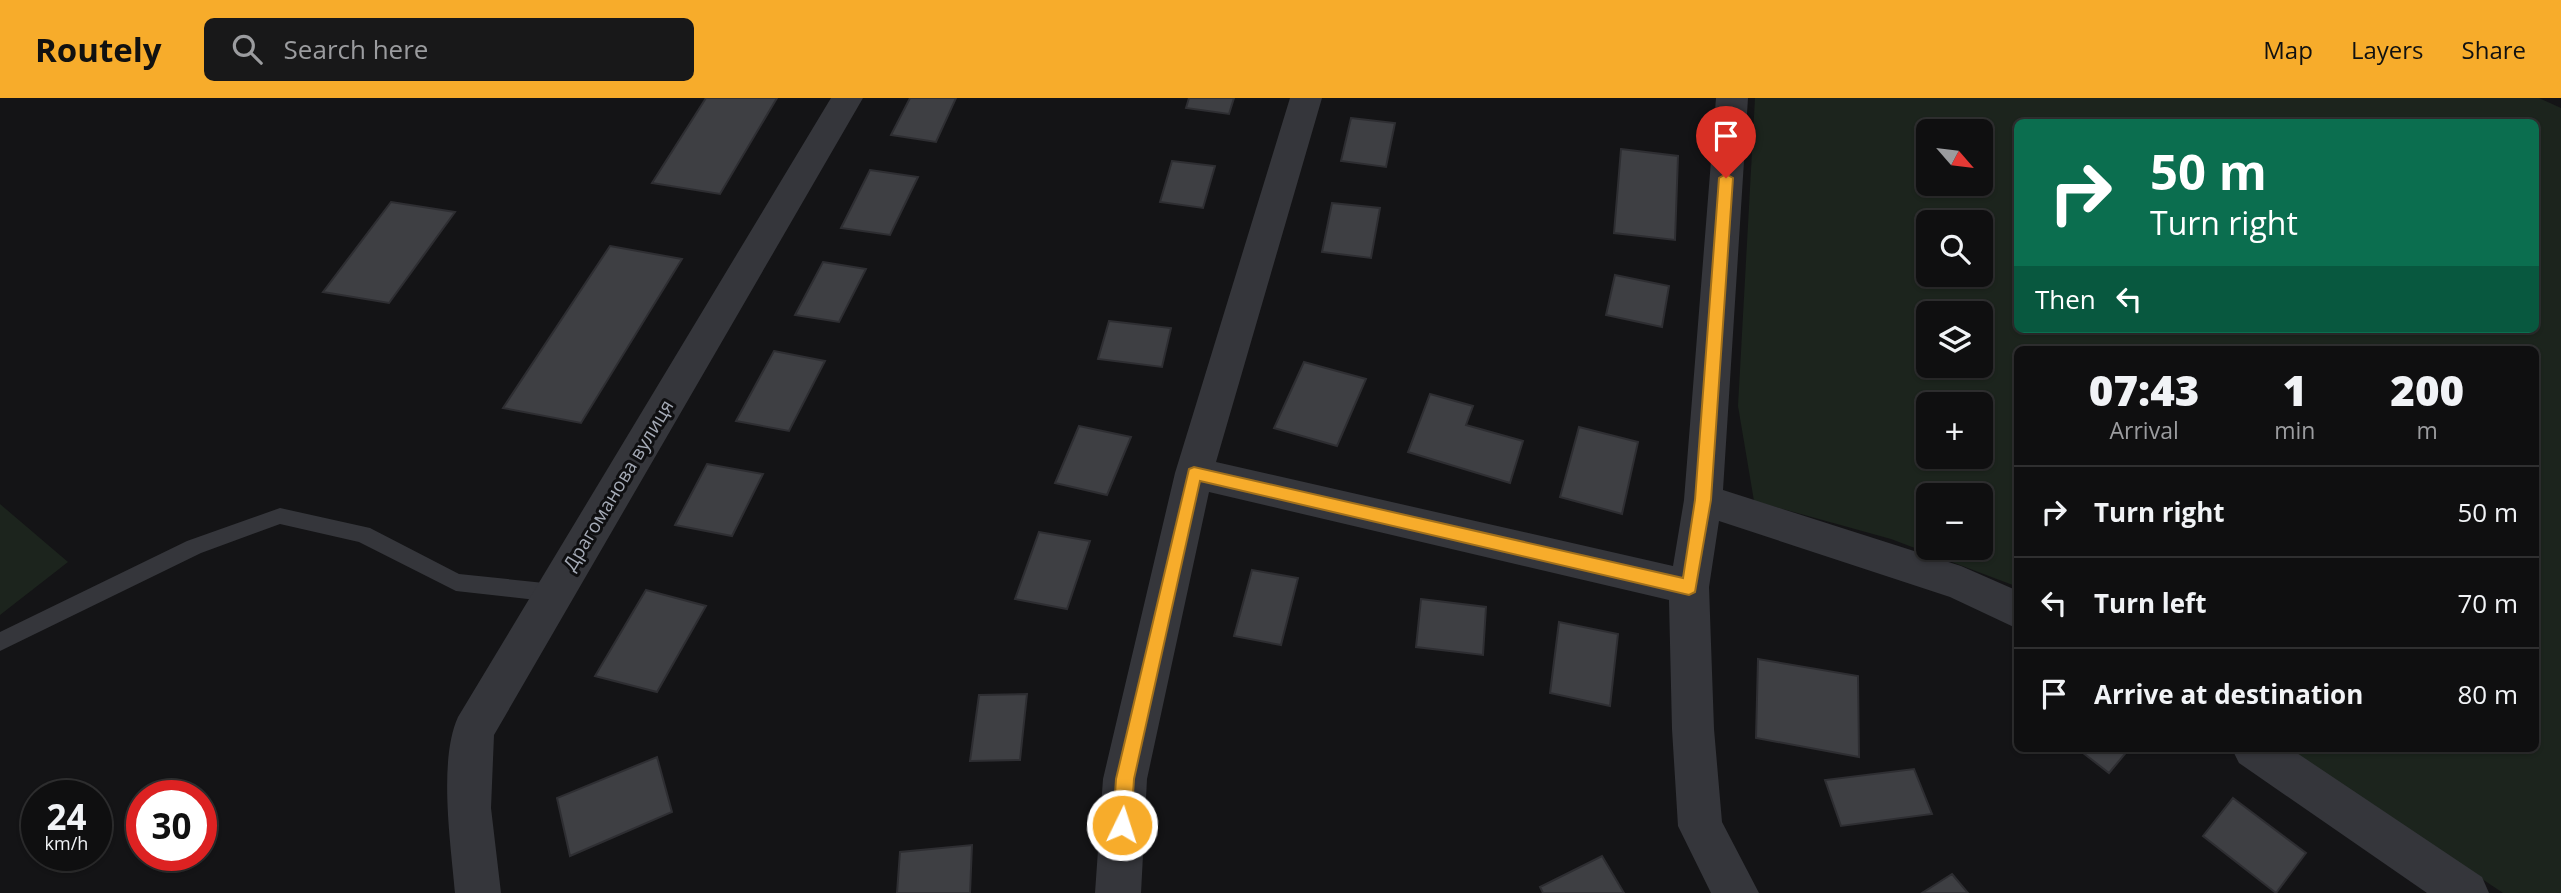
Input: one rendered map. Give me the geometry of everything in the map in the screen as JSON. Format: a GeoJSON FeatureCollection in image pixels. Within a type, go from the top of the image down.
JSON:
{"type":"FeatureCollection","features":[{"type":"Feature","properties":{"kind":"street","name":"Драгоманова вулиця"},"geometry":{"type":"LineString","coordinates":[[478,893],[469,808],[473,731],[847,98]]}},
{"type":"Feature","properties":{"kind":"street"},"geometry":{"type":"LineString","coordinates":[[1118,893],[1125,779],[1194,473],[1306,98]]}},
{"type":"Feature","properties":{"kind":"street"},"geometry":{"type":"LineString","coordinates":[[1732,98],[1703,500],[1689,587],[1693,729],[1700,826],[1736,893]]}},
{"type":"Feature","properties":{"kind":"street"},"geometry":{"type":"LineString","coordinates":[[1194,473],[1689,587]]}},
{"type":"Feature","properties":{"kind":"street"},"geometry":{"type":"LineString","coordinates":[[1703,500],[1961,583],[2014,609]]}},
{"type":"Feature","properties":{"kind":"street"},"geometry":{"type":"LineString","coordinates":[[2258,752],[2466,893]]}},
{"type":"Feature","properties":{"kind":"lane"},"geometry":{"type":"LineString","coordinates":[[0,642],[194,547],[280,516],[363,534],[456,582],[554,593]]}},
{"type":"Feature","properties":{"kind":"shaded area"},"geometry":{"type":"Polygon","coordinates":[[[1755,98],[2539,98],[2561,108],[2561,893],[2503,893],[2293,752],[2539,752],[2539,346],[2014,346],[2014,585],[1947,560],[1993,560],[1993,483],[1916,483],[1916,548],[1754,501],[1738,406],[1755,98]]]}},
{"type":"Feature","properties":{"kind":"shaded area"},"geometry":{"type":"Polygon","coordinates":[[[0,504],[68,562],[0,615],[0,504]]]}},
{"type":"Feature","properties":{"kind":"building"},"geometry":{"type":"Polygon","coordinates":[[[706,98],[777,98],[720,194],[652,183],[706,98]]]}},
{"type":"Feature","properties":{"kind":"building"},"geometry":{"type":"Polygon","coordinates":[[[910,98],[956,98],[936,142],[891,135],[910,98]]]}},
{"type":"Feature","properties":{"kind":"building"},"geometry":{"type":"Polygon","coordinates":[[[1189,98],[1234,98],[1229,114],[1186,108],[1189,98]]]}},
{"type":"Feature","properties":{"kind":"building"},"geometry":{"type":"Polygon","coordinates":[[[1351,118],[1395,123],[1386,167],[1341,161],[1351,118]]]}},
{"type":"Feature","properties":{"kind":"building"},"geometry":{"type":"Polygon","coordinates":[[[1621,149],[1678,156],[1675,240],[1614,233],[1621,149]]]}},
{"type":"Feature","properties":{"kind":"building"},"geometry":{"type":"Polygon","coordinates":[[[1172,161],[1215,166],[1203,208],[1160,202],[1172,161]]]}},
{"type":"Feature","properties":{"kind":"building"},"geometry":{"type":"Polygon","coordinates":[[[870,170],[918,177],[890,235],[841,228],[870,170]]]}},
{"type":"Feature","properties":{"kind":"building"},"geometry":{"type":"Polygon","coordinates":[[[391,202],[455,212],[389,303],[323,292],[391,202]]]}},
{"type":"Feature","properties":{"kind":"building"},"geometry":{"type":"Polygon","coordinates":[[[1332,203],[1380,208],[1371,258],[1322,252],[1332,203]]]}},
{"type":"Feature","properties":{"kind":"building"},"geometry":{"type":"Polygon","coordinates":[[[610,246],[682,259],[581,423],[503,408],[610,246]]]}},
{"type":"Feature","properties":{"kind":"building"},"geometry":{"type":"Polygon","coordinates":[[[823,262],[866,269],[839,322],[795,315],[823,262]]]}},
{"type":"Feature","properties":{"kind":"building"},"geometry":{"type":"Polygon","coordinates":[[[1615,275],[1669,286],[1662,327],[1606,315],[1615,275]]]}},
{"type":"Feature","properties":{"kind":"building"},"geometry":{"type":"Polygon","coordinates":[[[1109,321],[1171,328],[1162,367],[1098,359],[1109,321]]]}},
{"type":"Feature","properties":{"kind":"building"},"geometry":{"type":"Polygon","coordinates":[[[774,351],[825,361],[789,431],[736,421],[774,351]]]}},
{"type":"Feature","properties":{"kind":"building"},"geometry":{"type":"Polygon","coordinates":[[[1304,362],[1366,379],[1337,446],[1274,428],[1304,362]]]}},
{"type":"Feature","properties":{"kind":"building"},"geometry":{"type":"Polygon","coordinates":[[[1430,394],[1473,406],[1466,425],[1523,441],[1510,483],[1408,452],[1430,394]]]}},
{"type":"Feature","properties":{"kind":"building"},"geometry":{"type":"Polygon","coordinates":[[[1079,426],[1131,437],[1107,495],[1055,483],[1079,426]]]}},
{"type":"Feature","properties":{"kind":"building"},"geometry":{"type":"Polygon","coordinates":[[[1579,427],[1638,442],[1622,514],[1560,497],[1579,427]]]}},
{"type":"Feature","properties":{"kind":"building"},"geometry":{"type":"Polygon","coordinates":[[[707,464],[763,474],[732,536],[675,525],[707,464]]]}},
{"type":"Feature","properties":{"kind":"building"},"geometry":{"type":"Polygon","coordinates":[[[1039,532],[1090,541],[1067,609],[1015,599],[1039,532]]]}},
{"type":"Feature","properties":{"kind":"building"},"geometry":{"type":"Polygon","coordinates":[[[1252,570],[1298,578],[1281,645],[1234,636],[1252,570]]]}},
{"type":"Feature","properties":{"kind":"building"},"geometry":{"type":"Polygon","coordinates":[[[646,590],[706,606],[657,692],[595,676],[646,590]]]}},
{"type":"Feature","properties":{"kind":"building"},"geometry":{"type":"Polygon","coordinates":[[[1421,599],[1486,607],[1483,655],[1416,647],[1421,599]]]}},
{"type":"Feature","properties":{"kind":"building"},"geometry":{"type":"Polygon","coordinates":[[[1559,622],[1618,634],[1610,706],[1550,693],[1559,622]]]}},
{"type":"Feature","properties":{"kind":"building"},"geometry":{"type":"Polygon","coordinates":[[[1758,659],[1858,676],[1859,757],[1756,738],[1758,659]]]}},
{"type":"Feature","properties":{"kind":"building"},"geometry":{"type":"Polygon","coordinates":[[[1027,694],[1020,760],[970,761],[979,695],[1027,694]]]}},
{"type":"Feature","properties":{"kind":"building"},"geometry":{"type":"Polygon","coordinates":[[[2082,752],[2126,752],[2109,773],[2082,752]]]}},
{"type":"Feature","properties":{"kind":"building"},"geometry":{"type":"Polygon","coordinates":[[[657,757],[672,812],[570,856],[557,798],[657,757]]]}},
{"type":"Feature","properties":{"kind":"building"},"geometry":{"type":"Polygon","coordinates":[[[1914,769],[1932,814],[1841,826],[1825,780],[1914,769]]]}},
{"type":"Feature","properties":{"kind":"building"},"geometry":{"type":"Polygon","coordinates":[[[2233,798],[2306,853],[2276,893],[2203,836],[2233,798]]]}},
{"type":"Feature","properties":{"kind":"building"},"geometry":{"type":"Polygon","coordinates":[[[972,845],[970,893],[897,893],[900,852],[972,845]]]}},
{"type":"Feature","properties":{"kind":"building"},"geometry":{"type":"Polygon","coordinates":[[[1602,856],[1624,893],[1543,893],[1540,887],[1602,856]]]}},
{"type":"Feature","properties":{"kind":"building"},"geometry":{"type":"Polygon","coordinates":[[[1952,874],[1968,893],[1922,893],[1952,874]]]}},
{"type":"Feature","properties":{"kind":"route"},"geometry":{"type":"LineString","coordinates":[[1122,825],[1125,779],[1194,473],[1689,587],[1703,500],[1726,178]]}}]}
